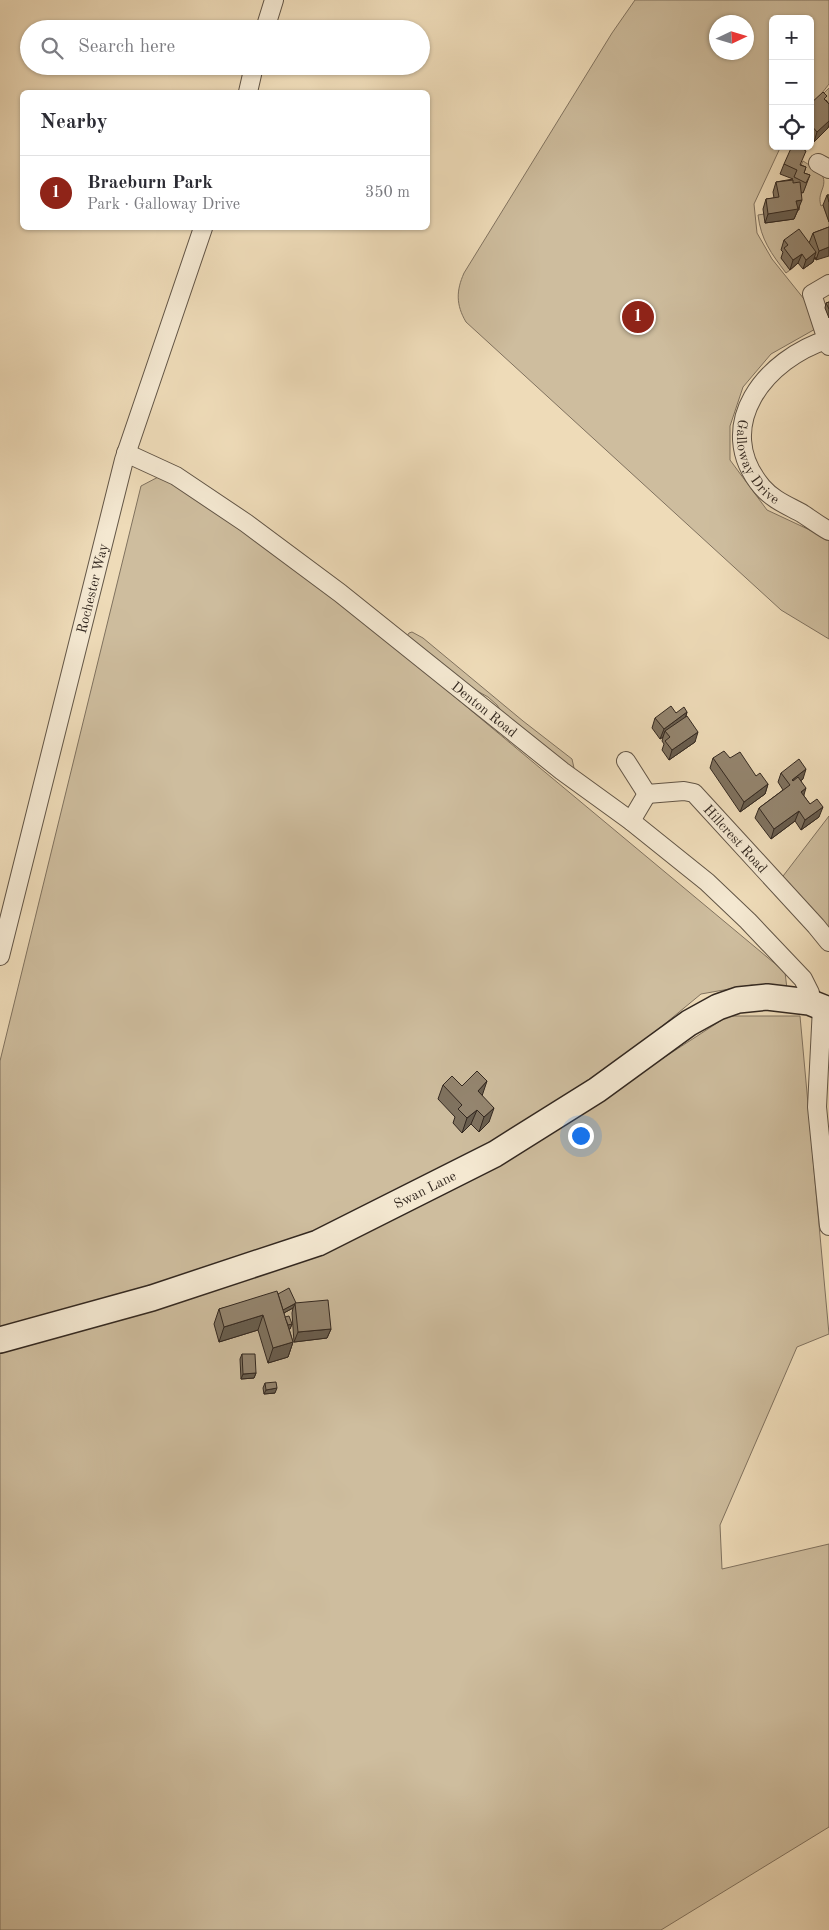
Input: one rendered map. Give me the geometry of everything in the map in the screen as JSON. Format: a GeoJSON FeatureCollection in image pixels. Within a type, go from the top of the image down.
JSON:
{"type":"FeatureCollection","features":[{"type":"Feature","properties":{"kind":"street"},"geometry":{"type":"LineString","coordinates":[[268,20],[274,0]]}},
{"type":"Feature","properties":{"kind":"street"},"geometry":{"type":"LineString","coordinates":[[248,90],[252,75]]}},
{"type":"Feature","properties":{"kind":"street","name":"Rochester Way"},"geometry":{"type":"LineString","coordinates":[[0,956],[126,453],[202,230]]}},
{"type":"Feature","properties":{"kind":"street","name":"Galloway Drive"},"geometry":{"type":"LineString","coordinates":[[829,284],[812,294],[828,341],[790,358],[764,379],[749,404],[745,416],[743,438],[753,473],[763,489],[829,531]]}},
{"type":"Feature","properties":{"kind":"street","name":"Denton Road"},"geometry":{"type":"LineString","coordinates":[[126,453],[176,476],[246,523],[348,598],[562,771],[707,882],[748,921],[805,982],[810,993],[820,1006],[817,1106],[829,1226]]}},
{"type":"Feature","properties":{"kind":"street"},"geometry":{"type":"LineString","coordinates":[[626,762],[647,794],[631,822]]}},
{"type":"Feature","properties":{"kind":"street","name":"Hillcrest Road"},"geometry":{"type":"LineString","coordinates":[[647,794],[684,791],[697,796],[829,942]]}},
{"type":"Feature","properties":{"kind":"street","name":"Swan Lane"},"geometry":{"type":"LineString","coordinates":[[0,1340],[152,1298],[318,1243],[494,1154],[597,1090],[710,1011],[732,1002],[752,997],[780,998],[820,1006]]}},
{"type":"Feature","properties":{"kind":"shaded area"},"geometry":{"type":"Polygon","coordinates":[[[635,0],[829,0],[829,84],[815,102],[829,88],[829,118],[814,112],[814,15],[769,15],[769,150],[779,150],[754,204],[757,233],[772,259],[808,304],[817,328],[771,354],[743,387],[730,426],[730,460],[767,510],[829,539],[829,639],[781,610],[466,322],[460,310],[458,298],[464,273],[612,33],[635,0]]]}},
{"type":"Feature","properties":{"kind":"shaded area"},"geometry":{"type":"Polygon","coordinates":[[[803,161],[820,172],[824,179],[820,201],[829,222],[829,235],[815,258],[811,260],[784,255],[781,258],[790,270],[786,273],[767,246],[759,224],[758,215],[764,214],[790,187],[803,193],[806,185],[797,175],[803,161]]]}},
{"type":"Feature","properties":{"kind":"shaded area"},"geometry":{"type":"Polygon","coordinates":[[[162,475],[330,593],[785,972],[787,989],[752,985],[701,994],[633,1050],[497,1141],[563,1123],[728,1016],[800,1016],[829,1334],[797,1347],[720,1525],[722,1569],[829,1544],[829,1827],[661,1930],[0,1930],[0,1061],[141,486],[162,475]]]}},
{"type":"Feature","properties":{"kind":"shaded area"},"geometry":{"type":"Polygon","coordinates":[[[412,632],[423,638],[572,759],[574,768],[572,770],[505,717],[497,705],[488,697],[463,683],[407,636],[412,632]]]}},
{"type":"Feature","properties":{"kind":"shaded area"},"geometry":{"type":"Polygon","coordinates":[[[829,816],[829,931],[780,880],[829,816]]]}},
{"type":"Feature","properties":{"kind":"building"},"geometry":{"type":"Polygon","coordinates":[[[823,92],[827,96],[824,99],[829,104],[829,121],[817,132],[814,129],[814,100],[823,92]]]}},
{"type":"Feature","properties":{"kind":"building"},"geometry":{"type":"Polygon","coordinates":[[[790,150],[806,151],[800,165],[806,167],[804,173],[810,175],[806,183],[794,177],[797,170],[784,164],[790,150]]]}},
{"type":"Feature","properties":{"kind":"building"},"geometry":{"type":"Polygon","coordinates":[[[793,180],[793,183],[800,182],[802,200],[796,201],[798,209],[768,214],[766,199],[779,197],[776,182],[793,180]]]}},
{"type":"Feature","properties":{"kind":"building"},"geometry":{"type":"Polygon","coordinates":[[[829,227],[829,247],[819,251],[813,233],[829,227]]]}},
{"type":"Feature","properties":{"kind":"building"},"geometry":{"type":"Polygon","coordinates":[[[799,229],[816,252],[806,260],[802,254],[793,260],[784,248],[788,245],[784,240],[799,229]]]}},
{"type":"Feature","properties":{"kind":"building"},"geometry":{"type":"Polygon","coordinates":[[[671,706],[676,713],[684,707],[687,712],[664,729],[655,718],[671,706]]]}},
{"type":"Feature","properties":{"kind":"building"},"geometry":{"type":"Polygon","coordinates":[[[687,716],[698,732],[672,750],[665,741],[670,737],[665,731],[687,716]]]}},
{"type":"Feature","properties":{"kind":"building"},"geometry":{"type":"Polygon","coordinates":[[[724,751],[730,758],[740,752],[756,776],[760,773],[768,784],[744,802],[713,758],[724,751]]]}},
{"type":"Feature","properties":{"kind":"building"},"geometry":{"type":"Polygon","coordinates":[[[799,759],[806,769],[792,780],[798,777],[806,788],[801,792],[810,804],[817,799],[823,807],[805,820],[799,811],[774,829],[759,808],[790,785],[781,773],[799,759]]]}},
{"type":"Feature","properties":{"kind":"building"},"geometry":{"type":"Polygon","coordinates":[[[477,1071],[487,1081],[478,1091],[494,1108],[484,1117],[477,1110],[467,1118],[458,1109],[462,1105],[443,1085],[452,1076],[462,1086],[477,1071]]]}},
{"type":"Feature","properties":{"kind":"building"},"geometry":{"type":"Polygon","coordinates":[[[289,1288],[296,1303],[283,1310],[278,1294],[289,1288]]]}},
{"type":"Feature","properties":{"kind":"building"},"geometry":{"type":"Polygon","coordinates":[[[277,1291],[293,1342],[273,1348],[263,1315],[224,1327],[219,1309],[277,1291]]]}},
{"type":"Feature","properties":{"kind":"building"},"geometry":{"type":"Polygon","coordinates":[[[328,1300],[331,1329],[298,1332],[295,1303],[328,1300]]]}},
{"type":"Feature","properties":{"kind":"building"},"geometry":{"type":"Polygon","coordinates":[[[289,1316],[292,1324],[288,1325],[285,1317],[289,1316]]]}},
{"type":"Feature","properties":{"kind":"building"},"geometry":{"type":"Polygon","coordinates":[[[242,1354],[255,1354],[256,1373],[243,1374],[242,1354]]]}},
{"type":"Feature","properties":{"kind":"building"},"geometry":{"type":"Polygon","coordinates":[[[276,1382],[277,1388],[266,1390],[265,1383],[276,1382]]]}},
{"type":"Feature","properties":{"kind":"place","name":"Braeburn Park"},"geometry":{"type":"Point","coordinates":[638,317]}}]}
